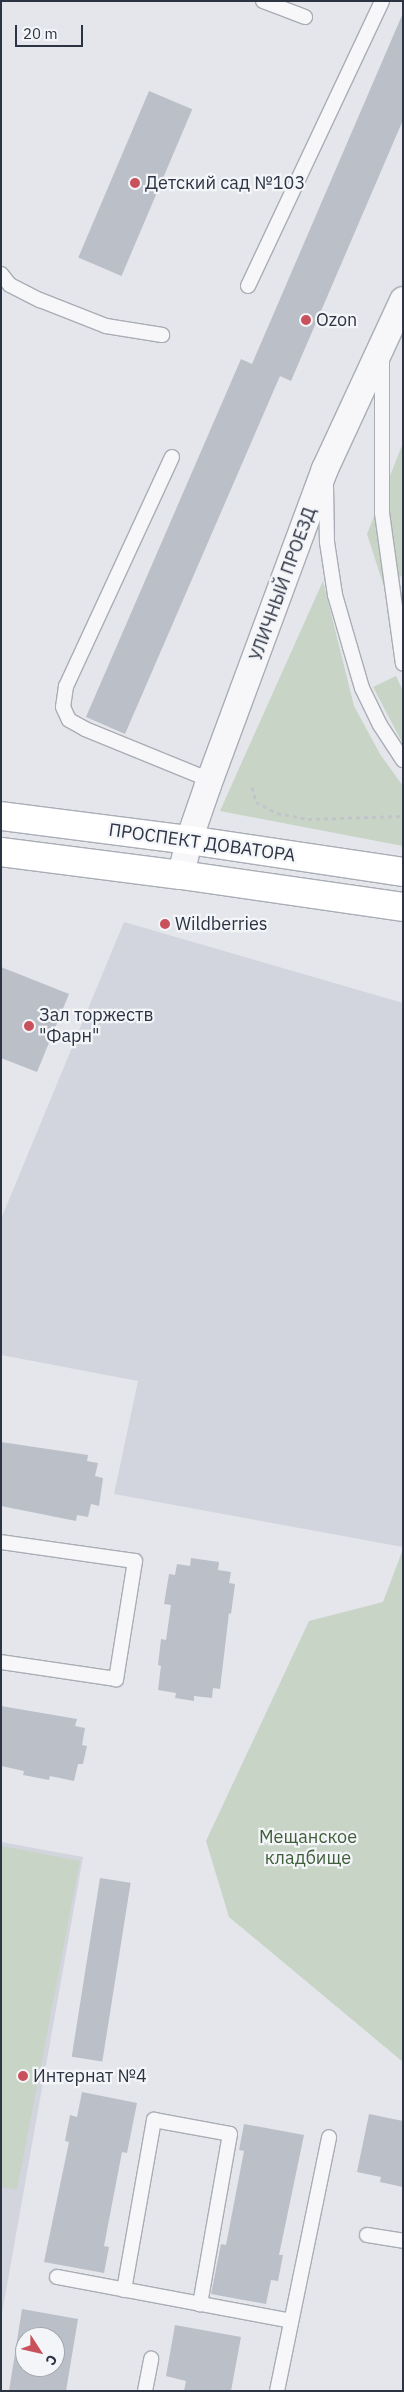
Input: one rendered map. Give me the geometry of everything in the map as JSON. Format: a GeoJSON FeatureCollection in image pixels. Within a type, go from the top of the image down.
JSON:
{"type":"FeatureCollection","features":[{"type":"Feature","properties":{"kind":"main road","name":"ПРОСПЕКТ ДОВАТОРА"},"geometry":{"type":"LineString","coordinates":[[1,816],[189,840],[403,872]]}},
{"type":"Feature","properties":{"kind":"main road","name":"ПРОСПЕКТ ДОВАТОРА"},"geometry":{"type":"LineString","coordinates":[[1,852],[182,875],[403,907]]}},
{"type":"Feature","properties":{"kind":"street","name":"УЛИЧНЫЙ ПРОЕЗД"},"geometry":{"type":"LineString","coordinates":[[182,875],[189,840],[210,780],[325,469],[403,300]]}},
{"type":"Feature","properties":{"kind":"lane"},"geometry":{"type":"LineString","coordinates":[[263,1],[305,18]]}},
{"type":"Feature","properties":{"kind":"lane"},"geometry":{"type":"LineString","coordinates":[[248,286],[382,1]]}},
{"type":"Feature","properties":{"kind":"lane"},"geometry":{"type":"LineString","coordinates":[[1,274],[10,285],[40,300],[106,326],[162,335]]}},
{"type":"Feature","properties":{"kind":"lane"},"geometry":{"type":"LineString","coordinates":[[382,342],[382,513],[403,664]]}},
{"type":"Feature","properties":{"kind":"lane"},"geometry":{"type":"LineString","coordinates":[[172,457],[66,686],[63,707],[69,720],[85,729],[210,780]]}},
{"type":"Feature","properties":{"kind":"lane"},"geometry":{"type":"LineString","coordinates":[[325,469],[327,542],[335,595],[362,688],[380,725],[403,760]]}},
{"type":"Feature","properties":{"kind":"lane"},"geometry":{"type":"LineString","coordinates":[[1,1542],[135,1561],[116,1679],[1,1662]]}},
{"type":"Feature","properties":{"kind":"lane"},"geometry":{"type":"LineString","coordinates":[[124,2290],[154,2120],[230,2134],[200,2304]]}},
{"type":"Feature","properties":{"kind":"lane"},"geometry":{"type":"LineString","coordinates":[[276,2391],[329,2137]]}},
{"type":"Feature","properties":{"kind":"lane"},"geometry":{"type":"LineString","coordinates":[[367,2235],[403,2241]]}},
{"type":"Feature","properties":{"kind":"lane"},"geometry":{"type":"LineString","coordinates":[[57,2276],[291,2321]]}},
{"type":"Feature","properties":{"kind":"lane"},"geometry":{"type":"LineString","coordinates":[[145,2391],[151,2359]]}},
{"type":"Feature","properties":{"kind":"path"},"geometry":{"type":"LineString","coordinates":[[252,787],[256,802],[277,812],[308,819],[403,816]]}},
{"type":"Feature","properties":{"kind":"shaded area"},"geometry":{"type":"Polygon","coordinates":[[[124,922],[403,1003],[403,1547],[114,1494],[138,1381],[1,1355],[1,1219],[124,922]]]}},
{"type":"Feature","properties":{"kind":"shaded area","name":"Интернат №4"},"geometry":{"type":"Polygon","coordinates":[[[1,1842],[83,1857],[1,2319],[1,1842]]]}},
{"type":"Feature","properties":{"kind":"green space"},"geometry":{"type":"Polygon","coordinates":[[[403,443],[403,574],[386,593],[367,534],[403,443]]]}},
{"type":"Feature","properties":{"kind":"green space"},"geometry":{"type":"Polygon","coordinates":[[[323,581],[354,706],[380,754],[403,786],[403,846],[220,811],[323,581]]]}},
{"type":"Feature","properties":{"kind":"green space"},"geometry":{"type":"Polygon","coordinates":[[[396,676],[403,691],[403,744],[373,687],[396,676]]]}},
{"type":"Feature","properties":{"kind":"green space","name":"Мещанское кладбище"},"geometry":{"type":"Polygon","coordinates":[[[403,1549],[403,2062],[229,1917],[206,1841],[309,1621],[383,1602],[403,1549]]]}},
{"type":"Feature","properties":{"kind":"green space","name":"Интернат №4"},"geometry":{"type":"Polygon","coordinates":[[[1,1846],[80,1861],[17,2190],[1,2187],[1,1846]]]}},
{"type":"Feature","properties":{"kind":"building"},"geometry":{"type":"Polygon","coordinates":[[[403,13],[403,120],[291,381],[280,376],[125,734],[86,717],[241,359],[252,364],[403,13]]]}},
{"type":"Feature","properties":{"kind":"building","name":"Детский сад №103"},"geometry":{"type":"Polygon","coordinates":[[[149,91],[192,109],[122,276],[78,258],[149,91]]]}},
{"type":"Feature","properties":{"kind":"building","name":"Зал торжеств \"Фарн\""},"geometry":{"type":"Polygon","coordinates":[[[1,967],[69,994],[37,1072],[1,1058],[1,967]]]}},
{"type":"Feature","properties":{"kind":"building"},"geometry":{"type":"Polygon","coordinates":[[[1,1442],[88,1455],[87,1461],[98,1463],[95,1476],[103,1478],[99,1506],[91,1504],[88,1517],[77,1515],[76,1521],[1,1506],[1,1442]]]}},
{"type":"Feature","properties":{"kind":"building"},"geometry":{"type":"Polygon","coordinates":[[[191,1558],[219,1562],[218,1570],[231,1572],[229,1583],[235,1584],[231,1614],[229,1613],[220,1689],[213,1688],[212,1698],[194,1696],[194,1701],[175,1698],[176,1693],[158,1690],[161,1666],[158,1665],[161,1639],[166,1640],[171,1605],[164,1604],[169,1574],[175,1575],[177,1564],[190,1566],[191,1558]]]}},
{"type":"Feature","properties":{"kind":"building"},"geometry":{"type":"Polygon","coordinates":[[[1,1706],[77,1719],[75,1726],[85,1728],[82,1745],[87,1746],[83,1764],[78,1764],[74,1781],[50,1776],[49,1780],[23,1775],[24,1771],[1,1766],[1,1706]]]}},
{"type":"Feature","properties":{"kind":"building"},"geometry":{"type":"Polygon","coordinates":[[[100,1878],[131,1883],[102,2062],[72,2057],[100,1878]]]}},
{"type":"Feature","properties":{"kind":"building"},"geometry":{"type":"Polygon","coordinates":[[[82,2092],[137,2103],[127,2153],[122,2152],[104,2246],[109,2247],[104,2273],[44,2262],[69,2142],[65,2141],[70,2115],[77,2117],[82,2092]]]}},
{"type":"Feature","properties":{"kind":"building"},"geometry":{"type":"Polygon","coordinates":[[[369,2114],[403,2121],[403,2187],[380,2182],[381,2177],[357,2172],[369,2114]]]}},
{"type":"Feature","properties":{"kind":"building"},"geometry":{"type":"Polygon","coordinates":[[[244,2124],[304,2135],[279,2255],[283,2255],[278,2281],[271,2280],[266,2304],[211,2294],[221,2244],[226,2245],[244,2151],[239,2150],[244,2124]]]}},
{"type":"Feature","properties":{"kind":"building"},"geometry":{"type":"Polygon","coordinates":[[[22,2309],[78,2319],[66,2391],[9,2391],[15,2353],[15,2377],[65,2377],[65,2327],[19,2327],[22,2309]]]}},
{"type":"Feature","properties":{"kind":"building"},"geometry":{"type":"Polygon","coordinates":[[[175,2325],[241,2337],[231,2391],[184,2391],[186,2381],[166,2376],[175,2325]]]}},
{"type":"Feature","properties":{"kind":"place","name":"Детский сад №103"},"geometry":{"type":"Point","coordinates":[135,183]}},
{"type":"Feature","properties":{"kind":"place","name":"Ozon"},"geometry":{"type":"Point","coordinates":[306,320]}},
{"type":"Feature","properties":{"kind":"place","name":"Wildberries"},"geometry":{"type":"Point","coordinates":[165,924]}},
{"type":"Feature","properties":{"kind":"place","name":"Зал торжеств \"Фарн\""},"geometry":{"type":"Point","coordinates":[29,1026]}},
{"type":"Feature","properties":{"kind":"place","name":"Интернат №4"},"geometry":{"type":"Point","coordinates":[23,2076]}}]}
